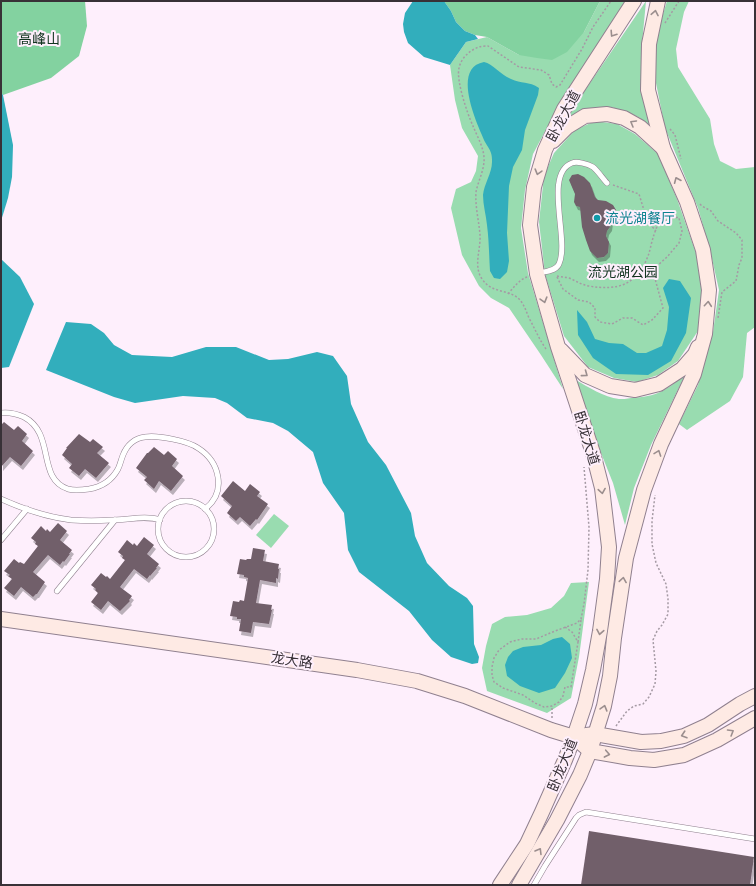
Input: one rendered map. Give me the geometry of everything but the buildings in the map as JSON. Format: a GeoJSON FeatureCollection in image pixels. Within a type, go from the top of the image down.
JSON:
{"type":"FeatureCollection","features":[{"type":"Feature","properties":{"kind":"main road","name":"卧龙大道"},"geometry":{"type":"LineString","coordinates":[[500,885],[527,844],[574,737],[585,704],[596,655],[608,579],[609,547],[602,488],[591,447],[558,347],[537,274],[530,225],[534,187],[545,150],[564,109],[634,1]]}},
{"type":"Feature","properties":{"kind":"main road","name":"卧龙大道"},"geometry":{"type":"LineString","coordinates":[[519,885],[574,788],[590,751],[604,706],[610,676],[626,558],[644,490],[661,444],[694,374],[705,334],[709,290],[703,250],[686,202],[663,148],[648,90],[649,44],[658,1]]}},
{"type":"Feature","properties":{"kind":"main road"},"geometry":{"type":"LineString","coordinates":[[545,150],[567,127],[585,116],[607,114],[624,118],[640,127],[663,148]]}},
{"type":"Feature","properties":{"kind":"main road"},"geometry":{"type":"LineString","coordinates":[[558,347],[585,376],[610,386],[635,390],[659,384],[682,369],[694,354],[705,334]]}},
{"type":"Feature","properties":{"kind":"main road","name":"龙大路"},"geometry":{"type":"LineString","coordinates":[[1,619],[357,670],[417,681],[465,696],[551,730],[574,737]]}},
{"type":"Feature","properties":{"kind":"main road"},"geometry":{"type":"LineString","coordinates":[[574,737],[595,734],[641,742],[661,741],[684,736],[708,725],[755,696]]}},
{"type":"Feature","properties":{"kind":"main road"},"geometry":{"type":"LineString","coordinates":[[574,737],[590,751],[630,758],[654,760],[684,755],[717,740],[755,718]]}},
{"type":"Feature","properties":{"kind":"lane"},"geometry":{"type":"LineString","coordinates":[[537,274],[552,270],[559,265],[562,255],[558,187],[561,173],[566,166],[574,162],[593,167],[607,184]]}},
{"type":"Feature","properties":{"kind":"lane"},"geometry":{"type":"LineString","coordinates":[[1,413],[17,414],[28,419],[36,426],[44,445],[53,477],[63,486],[74,490],[95,488],[107,482],[115,474],[123,454],[134,441],[139,438],[156,437],[184,442],[195,446],[205,453],[210,459],[219,479],[216,496],[210,505],[205,509]]}},
{"type":"Feature","properties":{"kind":"lane"},"geometry":{"type":"LineString","coordinates":[[1,499],[46,515],[71,520],[149,518],[160,520]]}},
{"type":"Feature","properties":{"kind":"lane"},"geometry":{"type":"LineString","coordinates":[[179,502],[191,502],[205,509],[210,514],[214,525],[213,537],[208,547],[199,554],[182,557],[171,553],[163,544],[159,534],[160,520],[169,508],[179,502]]}},
{"type":"Feature","properties":{"kind":"lane"},"geometry":{"type":"LineString","coordinates":[[1,540],[26,509]]}},
{"type":"Feature","properties":{"kind":"lane"},"geometry":{"type":"LineString","coordinates":[[57,591],[115,520]]}},
{"type":"Feature","properties":{"kind":"lane"},"geometry":{"type":"LineString","coordinates":[[534,885],[550,857],[576,818],[586,812],[755,839]]}},
{"type":"Feature","properties":{"kind":"path"},"geometry":{"type":"LineString","coordinates":[[607,184],[638,194],[646,220],[656,231]]}},
{"type":"Feature","properties":{"kind":"path"},"geometry":{"type":"LineString","coordinates":[[552,270],[568,293],[578,300],[590,302],[595,308],[595,317],[600,322],[612,324],[623,318],[632,318],[643,325],[652,320],[663,308],[654,275],[657,266],[679,243],[682,231],[679,218],[670,219],[658,224],[648,257],[641,270],[632,281],[621,286],[601,288],[588,286],[568,278],[557,277]]}},
{"type":"Feature","properties":{"kind":"path"},"geometry":{"type":"LineString","coordinates":[[508,294],[516,284],[523,279],[537,274]]}},
{"type":"Feature","properties":{"kind":"path"},"geometry":{"type":"LineString","coordinates":[[578,642],[572,632],[565,627],[536,640],[522,639],[510,642],[499,650],[494,658],[492,667],[494,682],[503,688],[523,695],[544,707],[552,706],[559,702],[566,687],[570,688],[578,642],[581,619]]}},
{"type":"Feature","properties":{"kind":"green space","name":"高峰山"},"geometry":{"type":"Polygon","coordinates":[[[1,1],[85,1],[87,26],[79,56],[51,78],[3,95],[1,92],[1,1]]]}},
{"type":"Feature","properties":{"kind":"green space"},"geometry":{"type":"Polygon","coordinates":[[[444,1],[600,1],[584,32],[567,52],[552,60],[519,55],[487,37],[475,35],[465,31],[456,22],[444,1]]]}},
{"type":"Feature","properties":{"kind":"green space"},"geometry":{"type":"Polygon","coordinates":[[[600,1],[625,1],[557,109],[533,154],[525,190],[521,228],[528,273],[563,389],[509,308],[491,298],[479,286],[462,255],[451,208],[456,189],[471,182],[476,171],[478,156],[462,128],[455,100],[450,65],[466,42],[487,37],[519,55],[584,32],[600,1]]]}},
{"type":"Feature","properties":{"kind":"green space"},"geometry":{"type":"Polygon","coordinates":[[[646,1],[642,44],[641,90],[653,129],[640,118],[628,112],[611,107],[582,109],[564,121],[646,1]]]}},
{"type":"Feature","properties":{"kind":"green space"},"geometry":{"type":"Polygon","coordinates":[[[667,1],[689,1],[684,12],[676,49],[678,67],[710,119],[714,144],[720,161],[736,169],[755,167],[755,327],[747,333],[743,377],[730,401],[687,430],[679,424],[698,385],[713,332],[719,290],[710,250],[698,208],[665,128],[656,83],[656,43],[667,1]]]}},
{"type":"Feature","properties":{"kind":"green space","name":"流光湖公园"},"geometry":{"type":"Polygon","coordinates":[[[595,121],[617,124],[635,134],[658,154],[677,199],[696,253],[702,293],[698,331],[678,361],[658,375],[637,382],[614,378],[588,367],[564,336],[545,274],[539,222],[544,176],[554,153],[575,130],[595,121]]]}},
{"type":"Feature","properties":{"kind":"green space"},"geometry":{"type":"Polygon","coordinates":[[[686,373],[651,445],[634,488],[625,525],[613,483],[576,380],[608,396],[625,399],[648,396],[661,392],[686,373]]]}},
{"type":"Feature","properties":{"kind":"green space"},"geometry":{"type":"Polygon","coordinates":[[[274,514],[289,526],[271,548],[256,535],[274,514]]]}},
{"type":"Feature","properties":{"kind":"green space"},"geometry":{"type":"Polygon","coordinates":[[[589,582],[579,657],[571,698],[547,713],[487,691],[482,668],[492,624],[505,617],[527,615],[551,608],[564,596],[571,583],[589,582]]]}},
{"type":"Feature","properties":{"kind":"water"},"geometry":{"type":"Polygon","coordinates":[[[413,1],[444,1],[456,22],[465,31],[475,35],[478,39],[466,42],[450,65],[424,57],[408,43],[404,32],[403,24],[405,13],[413,1]]]}},
{"type":"Feature","properties":{"kind":"water"},"geometry":{"type":"Polygon","coordinates":[[[484,62],[511,79],[518,82],[532,84],[539,88],[538,95],[525,130],[522,150],[513,167],[509,186],[507,233],[509,261],[507,272],[500,279],[494,278],[490,271],[488,231],[483,199],[492,166],[492,155],[481,134],[472,110],[468,85],[469,74],[474,66],[484,62]]]}},
{"type":"Feature","properties":{"kind":"water"},"geometry":{"type":"Polygon","coordinates":[[[1,92],[3,95],[13,145],[12,177],[8,198],[1,221],[1,92]]]}},
{"type":"Feature","properties":{"kind":"water"},"geometry":{"type":"Polygon","coordinates":[[[1,259],[20,277],[34,304],[9,367],[1,368],[1,259]]]}},
{"type":"Feature","properties":{"kind":"water"},"geometry":{"type":"Polygon","coordinates":[[[669,279],[680,281],[691,298],[686,333],[671,361],[648,375],[616,374],[593,358],[578,335],[577,310],[587,322],[595,339],[609,343],[623,344],[637,353],[646,353],[662,346],[667,330],[669,307],[663,288],[669,279]]]}},
{"type":"Feature","properties":{"kind":"water"},"geometry":{"type":"Polygon","coordinates":[[[66,322],[91,324],[104,333],[114,345],[132,355],[172,357],[206,347],[236,347],[269,360],[288,359],[317,352],[333,356],[347,376],[351,404],[368,442],[386,465],[411,513],[415,536],[427,563],[449,586],[467,598],[473,606],[474,644],[479,657],[478,663],[472,664],[451,657],[432,640],[409,611],[359,572],[348,550],[344,513],[323,483],[313,452],[288,431],[273,423],[247,418],[227,403],[215,398],[183,396],[135,403],[114,397],[46,370],[66,322]]]}},
{"type":"Feature","properties":{"kind":"water"},"geometry":{"type":"Polygon","coordinates":[[[562,637],[570,644],[572,658],[565,673],[555,688],[539,693],[520,686],[507,676],[505,665],[508,657],[513,651],[523,647],[541,645],[553,639],[562,637]]]}},
{"type":"Feature","properties":{"kind":"place","name":"流光湖餐厅"},"geometry":{"type":"Point","coordinates":[597,218]}}]}
